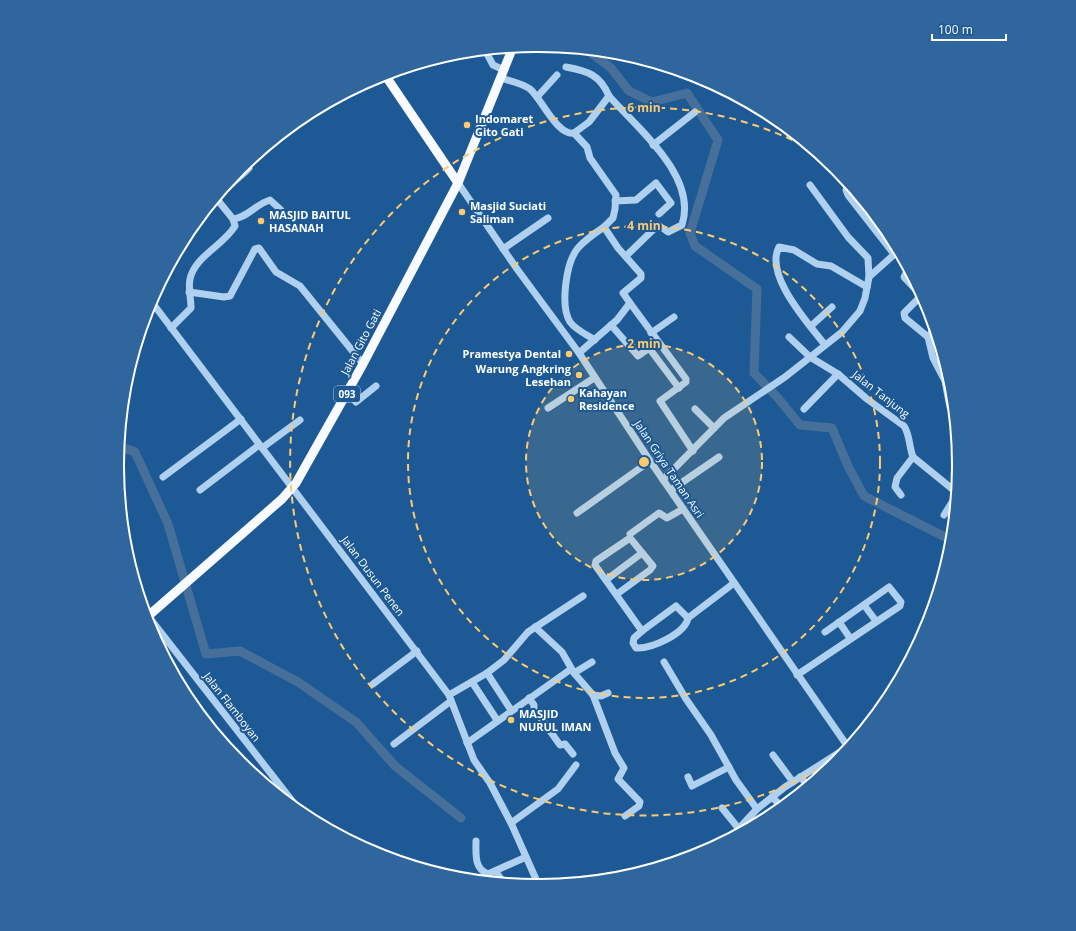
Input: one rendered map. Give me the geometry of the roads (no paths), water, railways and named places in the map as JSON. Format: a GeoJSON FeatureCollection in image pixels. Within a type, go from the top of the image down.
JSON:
{"type":"FeatureCollection","features":[{"type":"Feature","properties":{"kind":"main road","name":"Jalan Gito Gati"},"geometry":{"type":"LineString","coordinates":[[152,613],[292,489],[348,392],[458,183],[511,53]]}},
{"type":"Feature","properties":{"kind":"main road"},"geometry":{"type":"LineString","coordinates":[[388,80],[458,183]]}},
{"type":"Feature","properties":{"kind":"street"},"geometry":{"type":"LineString","coordinates":[[488,56],[493,65],[503,74],[528,88],[559,125],[569,132],[574,133],[587,147],[590,158],[616,195],[613,218],[578,248],[570,263],[566,278],[567,308],[570,322],[595,340]]}},
{"type":"Feature","properties":{"kind":"street"},"geometry":{"type":"LineString","coordinates":[[566,67],[597,77],[605,86],[609,96],[675,172],[680,184],[684,202],[683,223],[677,229],[668,232],[658,225],[626,256]]}},
{"type":"Feature","properties":{"kind":"street"},"geometry":{"type":"LineString","coordinates":[[537,97],[557,75]]}},
{"type":"Feature","properties":{"kind":"street"},"geometry":{"type":"LineString","coordinates":[[574,133],[589,122],[609,96]]}},
{"type":"Feature","properties":{"kind":"street"},"geometry":{"type":"LineString","coordinates":[[653,145],[695,112]]}},
{"type":"Feature","properties":{"kind":"street","name":"Jalan Griya Taman Asri"},"geometry":{"type":"LineString","coordinates":[[458,183],[503,249],[579,353],[650,461],[845,742]]}},
{"type":"Feature","properties":{"kind":"street"},"geometry":{"type":"LineString","coordinates":[[615,201],[636,200],[656,183],[671,203],[659,214]]}},
{"type":"Feature","properties":{"kind":"street"},"geometry":{"type":"LineString","coordinates":[[663,480],[714,428],[736,409],[785,377],[856,318],[865,298],[869,277],[868,258],[848,237],[810,185]]}},
{"type":"Feature","properties":{"kind":"street"},"geometry":{"type":"LineString","coordinates":[[846,190],[848,195],[882,236]]}},
{"type":"Feature","properties":{"kind":"street"},"geometry":{"type":"LineString","coordinates":[[233,219],[240,217],[270,200],[280,210]]}},
{"type":"Feature","properties":{"kind":"street"},"geometry":{"type":"LineString","coordinates":[[171,328],[189,311],[191,304],[189,292],[190,281],[209,251],[234,228],[233,219],[219,202]]}},
{"type":"Feature","properties":{"kind":"street"},"geometry":{"type":"LineString","coordinates":[[503,249],[548,218]]}},
{"type":"Feature","properties":{"kind":"street"},"geometry":{"type":"LineString","coordinates":[[604,226],[641,274],[641,278],[623,293],[686,379],[686,382],[660,402],[693,451]]}},
{"type":"Feature","properties":{"kind":"street"},"geometry":{"type":"LineString","coordinates":[[825,345],[792,300],[777,273],[775,254],[779,247],[794,250],[817,264],[831,266],[867,287]]}},
{"type":"Feature","properties":{"kind":"street"},"geometry":{"type":"LineString","coordinates":[[189,292],[224,297],[230,296],[255,249],[259,248],[276,272],[300,286],[363,364]]}},
{"type":"Feature","properties":{"kind":"street"},"geometry":{"type":"LineString","coordinates":[[869,277],[894,255]]}},
{"type":"Feature","properties":{"kind":"street"},"geometry":{"type":"LineString","coordinates":[[917,300],[904,313],[905,318],[928,337],[933,358],[941,373]]}},
{"type":"Feature","properties":{"kind":"street"},"geometry":{"type":"LineString","coordinates":[[579,353],[617,320],[630,303]]}},
{"type":"Feature","properties":{"kind":"street"},"geometry":{"type":"LineString","coordinates":[[811,326],[832,306]]}},
{"type":"Feature","properties":{"kind":"street","name":"Jalan Dusun Penen"},"geometry":{"type":"LineString","coordinates":[[156,307],[241,419],[292,489],[417,651],[450,698],[475,763],[490,784],[511,823],[536,879]]}},
{"type":"Feature","properties":{"kind":"street"},"geometry":{"type":"LineString","coordinates":[[651,332],[674,317]]}},
{"type":"Feature","properties":{"kind":"street"},"geometry":{"type":"LineString","coordinates":[[611,324],[637,355],[658,342]]}},
{"type":"Feature","properties":{"kind":"street","name":"Jalan Tanjung"},"geometry":{"type":"LineString","coordinates":[[789,337],[810,357],[838,374],[867,399],[904,426],[907,431],[913,457]]}},
{"type":"Feature","properties":{"kind":"street"},"geometry":{"type":"LineString","coordinates":[[649,348],[679,388]]}},
{"type":"Feature","properties":{"kind":"street"},"geometry":{"type":"LineString","coordinates":[[804,410],[838,374]]}},
{"type":"Feature","properties":{"kind":"street"},"geometry":{"type":"LineString","coordinates":[[548,408],[594,378]]}},
{"type":"Feature","properties":{"kind":"street"},"geometry":{"type":"LineString","coordinates":[[348,392],[356,402],[376,386]]}},
{"type":"Feature","properties":{"kind":"street"},"geometry":{"type":"LineString","coordinates":[[695,409],[714,428]]}},
{"type":"Feature","properties":{"kind":"street"},"geometry":{"type":"LineString","coordinates":[[163,477],[241,419]]}},
{"type":"Feature","properties":{"kind":"street"},"geometry":{"type":"LineString","coordinates":[[200,490],[300,420]]}},
{"type":"Feature","properties":{"kind":"street"},"geometry":{"type":"LineString","coordinates":[[901,495],[895,487],[897,478],[913,457],[951,488]]}},
{"type":"Feature","properties":{"kind":"street"},"geometry":{"type":"LineString","coordinates":[[671,490],[719,458]]}},
{"type":"Feature","properties":{"kind":"street"},"geometry":{"type":"LineString","coordinates":[[578,513],[650,461]]}},
{"type":"Feature","properties":{"kind":"street"},"geometry":{"type":"LineString","coordinates":[[944,515],[949,506]]}},
{"type":"Feature","properties":{"kind":"street"},"geometry":{"type":"LineString","coordinates":[[630,534],[659,513],[667,518],[684,509]]}},
{"type":"Feature","properties":{"kind":"street"},"geometry":{"type":"LineString","coordinates":[[617,594],[652,569],[652,564],[630,538],[596,561],[596,566],[642,631]]}},
{"type":"Feature","properties":{"kind":"street"},"geometry":{"type":"LineString","coordinates":[[606,580],[642,553]]}},
{"type":"Feature","properties":{"kind":"street"},"geometry":{"type":"LineString","coordinates":[[688,618],[676,606],[642,631],[634,638],[633,643],[636,648],[652,646],[667,640],[683,627],[688,618],[734,582]]}},
{"type":"Feature","properties":{"kind":"street"},"geometry":{"type":"LineString","coordinates":[[797,675],[850,638],[900,606],[900,602],[893,590],[889,587],[825,632]]}},
{"type":"Feature","properties":{"kind":"street"},"geometry":{"type":"LineString","coordinates":[[394,744],[450,698],[510,656],[522,639],[535,627],[583,596]]}},
{"type":"Feature","properties":{"kind":"street"},"geometry":{"type":"LineString","coordinates":[[864,605],[876,621]]}},
{"type":"Feature","properties":{"kind":"street"},"geometry":{"type":"LineString","coordinates":[[839,622],[850,638]]}},
{"type":"Feature","properties":{"kind":"street"},"geometry":{"type":"LineString","coordinates":[[535,627],[562,652],[572,671],[593,695],[615,752],[624,768],[618,779],[640,802],[639,806],[626,816]]}},
{"type":"Feature","properties":{"kind":"street","name":"Jalan Flamboyan"},"geometry":{"type":"LineString","coordinates":[[161,635],[287,795]]}},
{"type":"Feature","properties":{"kind":"street"},"geometry":{"type":"LineString","coordinates":[[373,684],[417,651]]}},
{"type":"Feature","properties":{"kind":"street"},"geometry":{"type":"LineString","coordinates":[[467,743],[529,698],[572,671],[592,662]]}},
{"type":"Feature","properties":{"kind":"street"},"geometry":{"type":"LineString","coordinates":[[664,662],[686,699],[711,735],[729,767],[757,809]]}},
{"type":"Feature","properties":{"kind":"street"},"geometry":{"type":"LineString","coordinates":[[487,673],[511,710]]}},
{"type":"Feature","properties":{"kind":"street"},"geometry":{"type":"LineString","coordinates":[[472,682],[497,720]]}},
{"type":"Feature","properties":{"kind":"street"},"geometry":{"type":"LineString","coordinates":[[593,695],[601,696],[608,693]]}},
{"type":"Feature","properties":{"kind":"street"},"geometry":{"type":"LineString","coordinates":[[529,698],[534,705],[534,711],[538,714],[560,745],[565,744],[568,746],[573,754]]}},
{"type":"Feature","properties":{"kind":"street"},"geometry":{"type":"LineString","coordinates":[[773,755],[793,782]]}},
{"type":"Feature","properties":{"kind":"street"},"geometry":{"type":"LineString","coordinates":[[742,825],[757,809],[772,797],[800,777],[825,762]]}},
{"type":"Feature","properties":{"kind":"street"},"geometry":{"type":"LineString","coordinates":[[511,823],[558,789],[576,765]]}},
{"type":"Feature","properties":{"kind":"street"},"geometry":{"type":"LineString","coordinates":[[688,777],[692,786],[729,767]]}},
{"type":"Feature","properties":{"kind":"street"},"geometry":{"type":"LineString","coordinates":[[800,777],[805,782]]}},
{"type":"Feature","properties":{"kind":"street"},"geometry":{"type":"LineString","coordinates":[[772,797],[778,803]]}},
{"type":"Feature","properties":{"kind":"street"},"geometry":{"type":"LineString","coordinates":[[722,808],[738,828]]}},
{"type":"Feature","properties":{"kind":"street"},"geometry":{"type":"LineString","coordinates":[[476,841],[476,862],[479,868],[488,874],[496,872],[526,857]]}},
{"type":"Feature","properties":{"kind":"street"},"geometry":{"type":"LineString","coordinates":[[496,872],[499,877]]}},
{"type":"Feature","properties":{"kind":"waterway"},"geometry":{"type":"LineString","coordinates":[[596,57],[611,68],[629,91],[652,102],[687,93],[718,140],[690,233],[695,246],[757,289],[754,373],[778,398],[800,425],[832,428],[848,466],[864,496],[945,537]]}},
{"type":"Feature","properties":{"kind":"waterway"},"geometry":{"type":"LineString","coordinates":[[125,448],[135,452],[168,524],[206,654],[240,651],[298,682],[356,722],[395,766],[461,818]]}},
{"type":"Feature","properties":{"kind":"place","name":"Indomaret Gito Gati"},"geometry":{"type":"Point","coordinates":[467,125]}},
{"type":"Feature","properties":{"kind":"place","name":"Masjid Suciati Saliman"},"geometry":{"type":"Point","coordinates":[462,212]}},
{"type":"Feature","properties":{"kind":"place","name":"MASJID BAITUL HASANAH"},"geometry":{"type":"Point","coordinates":[261,221]}},
{"type":"Feature","properties":{"kind":"place","name":"Pramestya Dental"},"geometry":{"type":"Point","coordinates":[569,354]}},
{"type":"Feature","properties":{"kind":"place","name":"Warung Angkring Lesehan"},"geometry":{"type":"Point","coordinates":[579,375]}},
{"type":"Feature","properties":{"kind":"place","name":"Kahayan Residence"},"geometry":{"type":"Point","coordinates":[571,399]}},
{"type":"Feature","properties":{"kind":"place","name":"MASJID NURUL IMAN"},"geometry":{"type":"Point","coordinates":[511,720]}}]}
